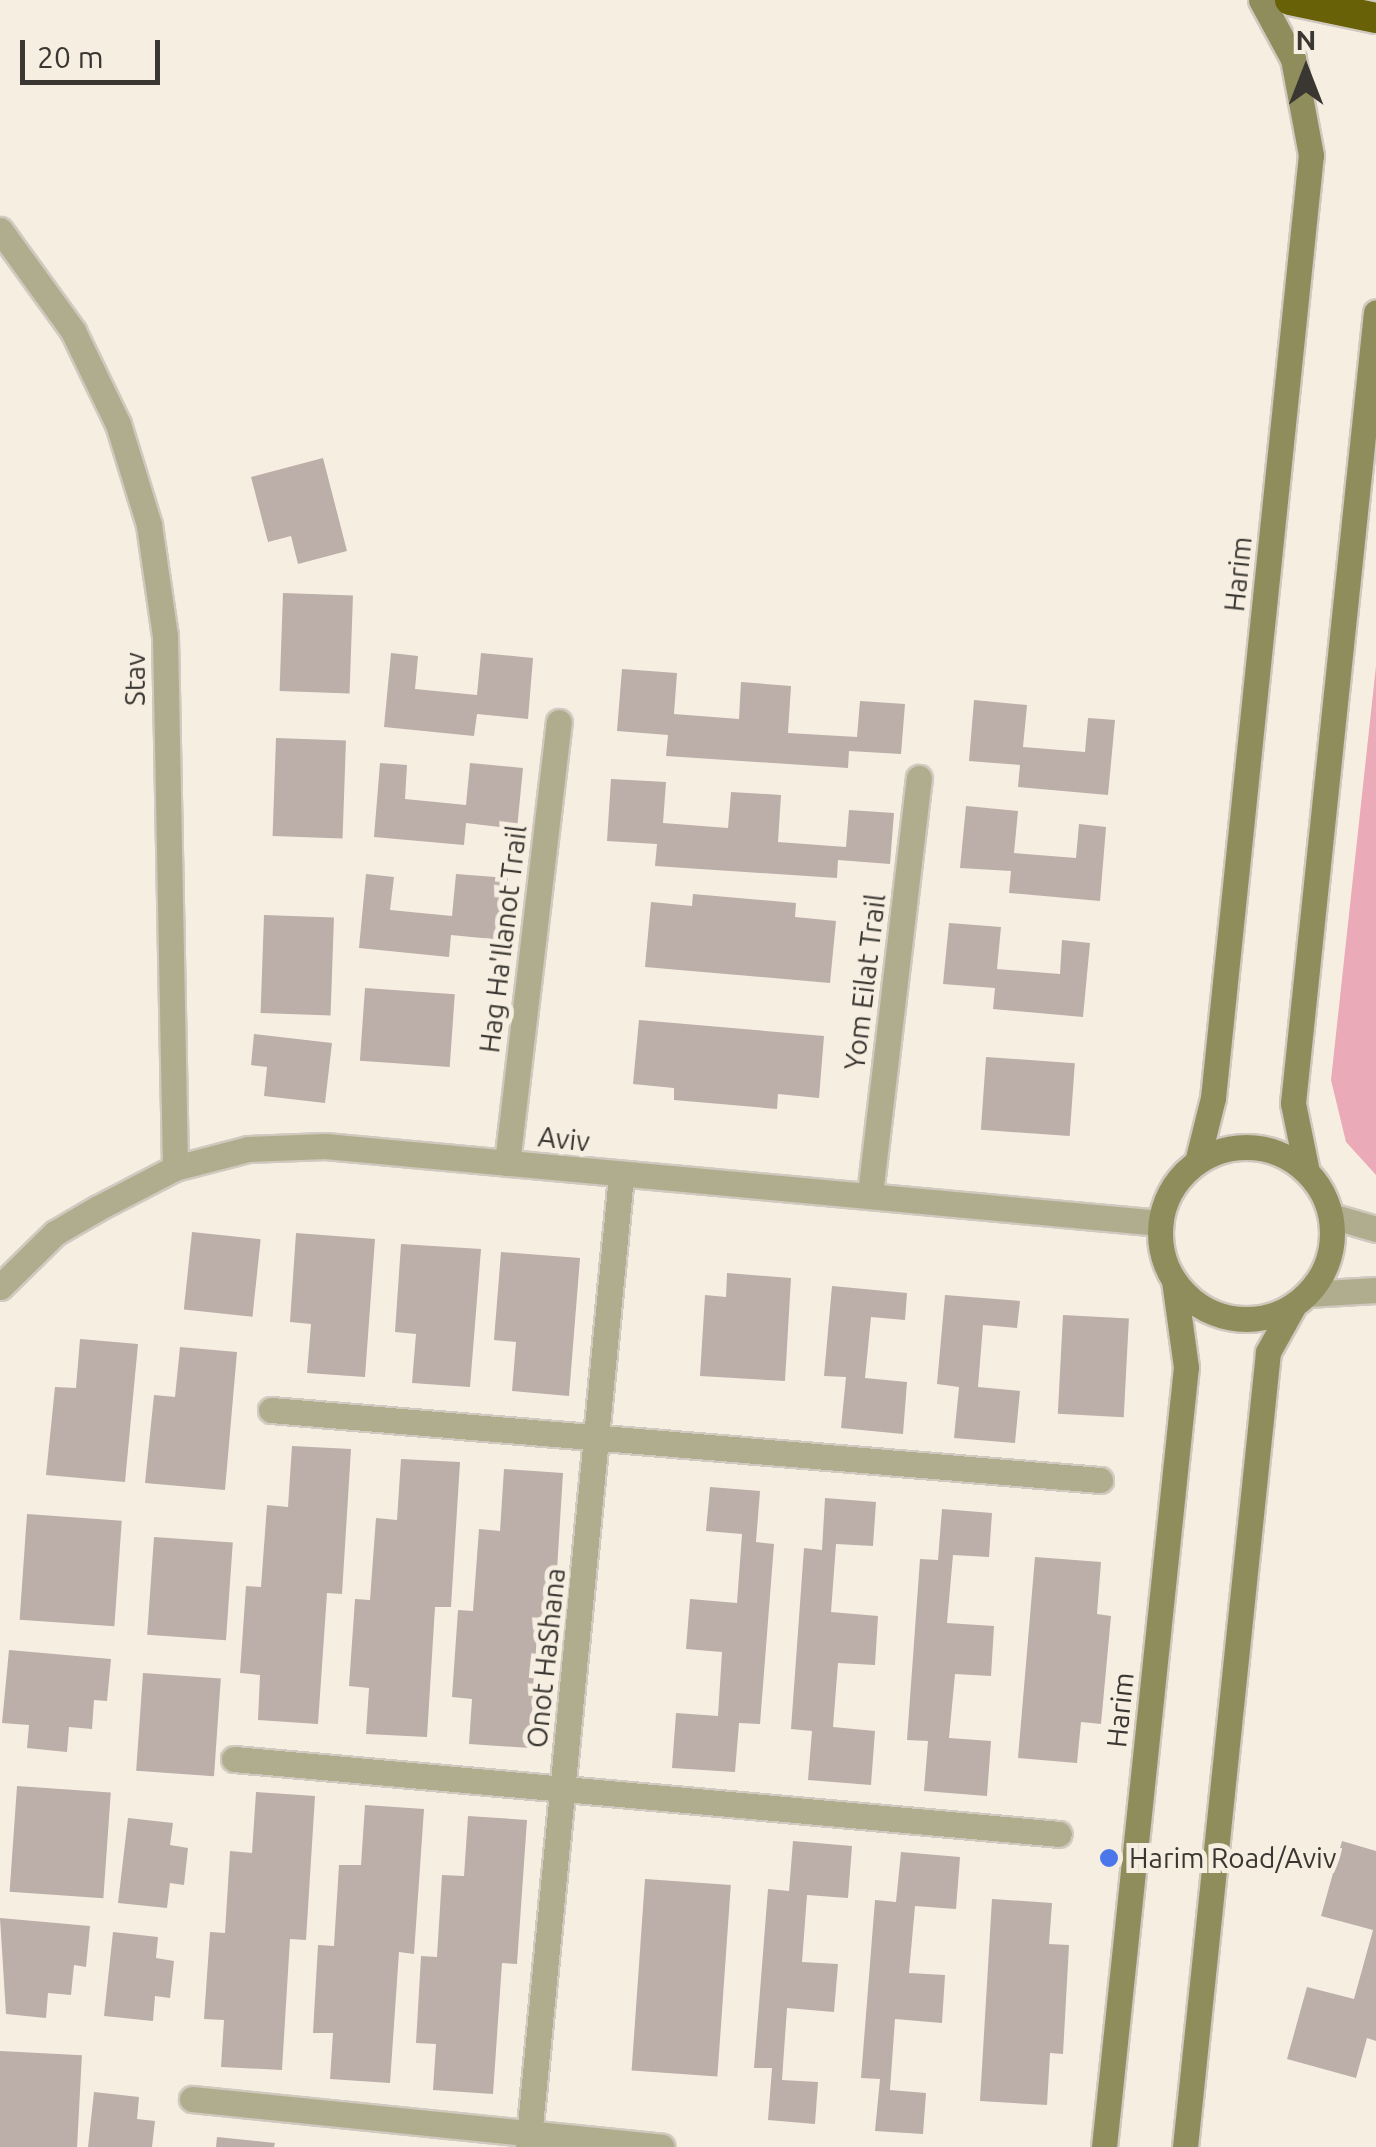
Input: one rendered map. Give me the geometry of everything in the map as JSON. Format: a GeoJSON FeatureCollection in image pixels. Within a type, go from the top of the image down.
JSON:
{"type":"FeatureCollection","features":[{"type":"Feature","properties":{"kind":"highway"},"geometry":{"type":"LineString","coordinates":[[1290,0],[1376,18]]}},
{"type":"Feature","properties":{"kind":"street","name":"Harim"},"geometry":{"type":"LineString","coordinates":[[1197,1162],[1214,1098],[1311,155],[1296,71],[1261,0]]}},
{"type":"Feature","properties":{"kind":"street","name":"Stav"},"geometry":{"type":"LineString","coordinates":[[0,230],[73,332],[118,424],[149,525],[165,636],[175,1168]]}},
{"type":"Feature","properties":{"kind":"street"},"geometry":{"type":"LineString","coordinates":[[1185,2147],[1268,1352],[1326,1267],[1331,1216],[1307,1172],[1294,1103],[1376,312]]}},
{"type":"Feature","properties":{"kind":"street","name":"Hag Ha'Ilanot Trail"},"geometry":{"type":"LineString","coordinates":[[507,1163],[559,722]]}},
{"type":"Feature","properties":{"kind":"street","name":"Yom Eilat Trail"},"geometry":{"type":"LineString","coordinates":[[870,1194],[920,778]]}},
{"type":"Feature","properties":{"kind":"street","name":"Aviv"},"geometry":{"type":"LineString","coordinates":[[0,1287],[55,1233],[175,1168],[248,1150],[325,1146],[1160,1223]]}},
{"type":"Feature","properties":{"kind":"street"},"geometry":{"type":"LineString","coordinates":[[1307,1172],[1245,1146],[1197,1162],[1174,1185],[1160,1223],[1174,1281],[1228,1318],[1300,1300],[1376,1290]]}},
{"type":"Feature","properties":{"kind":"street","name":"Onot HaShana"},"geometry":{"type":"LineString","coordinates":[[528,2141],[621,1175]]}},
{"type":"Feature","properties":{"kind":"street"},"geometry":{"type":"LineString","coordinates":[[1331,1216],[1376,1229]]}},
{"type":"Feature","properties":{"kind":"street","name":"Harim"},"geometry":{"type":"LineString","coordinates":[[1104,2147],[1186,1367],[1174,1281]]}},
{"type":"Feature","properties":{"kind":"street"},"geometry":{"type":"LineString","coordinates":[[271,1410],[599,1433],[1100,1480]]}},
{"type":"Feature","properties":{"kind":"street"},"geometry":{"type":"LineString","coordinates":[[234,1759],[1059,1834]]}},
{"type":"Feature","properties":{"kind":"street"},"geometry":{"type":"LineString","coordinates":[[192,2099],[528,2141],[662,2147]]}},
{"type":"Feature","properties":{"kind":"shaded area"},"geometry":{"type":"Polygon","coordinates":[[[1376,666],[1376,1175],[1346,1142],[1331,1080],[1376,666]]]}},
{"type":"Feature","properties":{"kind":"building"},"geometry":{"type":"Polygon","coordinates":[[[323,458],[347,551],[298,564],[291,536],[268,542],[251,477],[323,458]]]}},
{"type":"Feature","properties":{"kind":"building"},"geometry":{"type":"Polygon","coordinates":[[[283,593],[353,595],[350,693],[280,691],[283,593]]]}},
{"type":"Feature","properties":{"kind":"building"},"geometry":{"type":"Polygon","coordinates":[[[391,653],[418,656],[415,689],[477,695],[481,653],[533,658],[528,719],[477,714],[474,736],[384,727],[391,653]]]}},
{"type":"Feature","properties":{"kind":"building"},"geometry":{"type":"Polygon","coordinates":[[[622,669],[677,673],[674,714],[739,719],[741,682],[791,686],[788,733],[857,737],[860,701],[905,704],[901,754],[849,751],[848,768],[666,756],[668,735],[617,731],[622,669]]]}},
{"type":"Feature","properties":{"kind":"building"},"geometry":{"type":"Polygon","coordinates":[[[974,700],[1027,705],[1023,747],[1085,752],[1088,718],[1115,720],[1108,795],[1018,787],[1020,765],[969,761],[974,700]]]}},
{"type":"Feature","properties":{"kind":"building"},"geometry":{"type":"Polygon","coordinates":[[[276,738],[346,740],[343,838],[273,836],[276,738]]]}},
{"type":"Feature","properties":{"kind":"building"},"geometry":{"type":"Polygon","coordinates":[[[380,763],[407,765],[405,799],[466,805],[470,763],[523,768],[517,829],[466,823],[464,845],[374,837],[380,763]]]}},
{"type":"Feature","properties":{"kind":"building"},"geometry":{"type":"Polygon","coordinates":[[[611,779],[666,782],[663,823],[728,828],[731,792],[781,795],[778,842],[846,847],[849,810],[894,813],[890,864],[838,860],[837,878],[655,866],[657,844],[607,841],[611,779]]]}},
{"type":"Feature","properties":{"kind":"building"},"geometry":{"type":"Polygon","coordinates":[[[966,806],[1018,811],[1014,853],[1076,858],[1079,824],[1106,827],[1100,901],[1009,893],[1011,871],[960,868],[966,806]]]}},
{"type":"Feature","properties":{"kind":"building"},"geometry":{"type":"Polygon","coordinates":[[[366,874],[394,877],[390,910],[452,916],[456,874],[508,878],[503,940],[451,935],[449,957],[359,948],[366,874]]]}},
{"type":"Feature","properties":{"kind":"building"},"geometry":{"type":"Polygon","coordinates":[[[693,894],[796,903],[795,917],[836,921],[830,983],[645,967],[651,902],[692,906],[693,894]]]}},
{"type":"Feature","properties":{"kind":"building"},"geometry":{"type":"Polygon","coordinates":[[[264,915],[334,917],[331,1015],[261,1013],[264,915]]]}},
{"type":"Feature","properties":{"kind":"building"},"geometry":{"type":"Polygon","coordinates":[[[949,923],[1001,927],[997,969],[1060,974],[1062,940],[1090,943],[1083,1017],[993,1009],[995,988],[943,984],[949,923]]]}},
{"type":"Feature","properties":{"kind":"building"},"geometry":{"type":"Polygon","coordinates":[[[365,988],[455,994],[450,1067],[360,1061],[365,988]]]}},
{"type":"Feature","properties":{"kind":"building"},"geometry":{"type":"Polygon","coordinates":[[[639,1020],[824,1036],[819,1098],[778,1094],[777,1109],[674,1100],[674,1088],[633,1084],[639,1020]]]}},
{"type":"Feature","properties":{"kind":"building"},"geometry":{"type":"Polygon","coordinates":[[[254,1034],[332,1043],[325,1103],[264,1096],[267,1067],[251,1065],[254,1034]]]}},
{"type":"Feature","properties":{"kind":"building"},"geometry":{"type":"Polygon","coordinates":[[[986,1057],[1075,1063],[1070,1136],[981,1130],[986,1057]]]}},
{"type":"Feature","properties":{"kind":"building"},"geometry":{"type":"Polygon","coordinates":[[[192,1232],[261,1239],[252,1317],[184,1310],[192,1232]]]}},
{"type":"Feature","properties":{"kind":"building"},"geometry":{"type":"Polygon","coordinates":[[[296,1233],[375,1239],[365,1377],[307,1373],[311,1324],[290,1322],[296,1233]]]}},
{"type":"Feature","properties":{"kind":"building"},"geometry":{"type":"Polygon","coordinates":[[[401,1244],[481,1249],[470,1387],[412,1383],[416,1334],[395,1332],[401,1244]]]}},
{"type":"Feature","properties":{"kind":"building"},"geometry":{"type":"Polygon","coordinates":[[[501,1252],[580,1258],[569,1396],[512,1391],[516,1342],[494,1340],[501,1252]]]}},
{"type":"Feature","properties":{"kind":"building"},"geometry":{"type":"Polygon","coordinates":[[[727,1273],[791,1278],[785,1381],[700,1376],[705,1295],[726,1297],[727,1273]]]}},
{"type":"Feature","properties":{"kind":"building"},"geometry":{"type":"Polygon","coordinates":[[[832,1286],[907,1293],[905,1320],[871,1317],[865,1378],[907,1382],[903,1434],[841,1428],[846,1377],[824,1376],[832,1286]]]}},
{"type":"Feature","properties":{"kind":"building"},"geometry":{"type":"Polygon","coordinates":[[[945,1295],[1020,1301],[1017,1328],[983,1325],[978,1387],[1020,1391],[1015,1443],[954,1438],[959,1387],[937,1384],[945,1295]]]}},
{"type":"Feature","properties":{"kind":"building"},"geometry":{"type":"Polygon","coordinates":[[[1063,1315],[1129,1318],[1124,1417],[1058,1414],[1063,1315]]]}},
{"type":"Feature","properties":{"kind":"building"},"geometry":{"type":"Polygon","coordinates":[[[80,1339],[138,1344],[125,1482],[46,1475],[55,1387],[76,1388],[80,1339]]]}},
{"type":"Feature","properties":{"kind":"building"},"geometry":{"type":"Polygon","coordinates":[[[180,1347],[237,1352],[225,1490],[145,1483],[154,1395],[175,1397],[180,1347]]]}},
{"type":"Feature","properties":{"kind":"building"},"geometry":{"type":"Polygon","coordinates":[[[292,1446],[351,1449],[342,1594],[327,1593],[318,1724],[258,1720],[260,1675],[240,1673],[246,1586],[261,1587],[267,1505],[288,1507],[292,1446]]]}},
{"type":"Feature","properties":{"kind":"building"},"geometry":{"type":"Polygon","coordinates":[[[401,1459],[460,1462],[451,1607],[435,1607],[427,1737],[366,1734],[369,1688],[349,1686],[355,1599],[370,1600],[376,1518],[397,1520],[401,1459]]]}},
{"type":"Feature","properties":{"kind":"building"},"geometry":{"type":"Polygon","coordinates":[[[504,1469],[563,1473],[554,1618],[538,1617],[530,1748],[469,1744],[472,1699],[452,1697],[458,1610],[473,1611],[479,1529],[500,1531],[504,1469]]]}},
{"type":"Feature","properties":{"kind":"building"},"geometry":{"type":"Polygon","coordinates":[[[710,1487],[760,1491],[756,1542],[774,1544],[760,1724],[739,1723],[735,1772],[672,1768],[676,1713],[718,1716],[722,1652],[686,1649],[690,1599],[737,1603],[742,1534],[706,1531],[710,1487]]]}},
{"type":"Feature","properties":{"kind":"building"},"geometry":{"type":"Polygon","coordinates":[[[825,1498],[876,1502],[873,1546],[836,1544],[831,1612],[878,1616],[875,1665],[838,1663],[833,1727],[875,1731],[871,1785],[808,1780],[812,1731],[791,1729],[804,1548],[822,1550],[825,1498]]]}},
{"type":"Feature","properties":{"kind":"building"},"geometry":{"type":"Polygon","coordinates":[[[942,1509],[992,1513],[989,1557],[953,1555],[947,1623],[994,1626],[991,1676],[955,1674],[949,1738],[991,1741],[987,1796],[924,1791],[928,1741],[907,1740],[920,1559],[938,1560],[942,1509]]]}},
{"type":"Feature","properties":{"kind":"building"},"geometry":{"type":"Polygon","coordinates":[[[27,1514],[122,1521],[114,1626],[20,1620],[27,1514]]]}},
{"type":"Feature","properties":{"kind":"building"},"geometry":{"type":"Polygon","coordinates":[[[154,1537],[233,1543],[226,1640],[147,1635],[154,1537]]]}},
{"type":"Feature","properties":{"kind":"building"},"geometry":{"type":"Polygon","coordinates":[[[1035,1557],[1101,1562],[1097,1614],[1111,1616],[1101,1724],[1081,1722],[1077,1763],[1018,1758],[1035,1557]]]}},
{"type":"Feature","properties":{"kind":"building"},"geometry":{"type":"Polygon","coordinates":[[[9,1650],[111,1659],[107,1701],[94,1700],[92,1729],[69,1727],[67,1752],[27,1748],[29,1725],[2,1723],[9,1650]]]}},
{"type":"Feature","properties":{"kind":"building"},"geometry":{"type":"Polygon","coordinates":[[[143,1673],[221,1678],[214,1776],[136,1771],[143,1673]]]}},
{"type":"Feature","properties":{"kind":"building"},"geometry":{"type":"Polygon","coordinates":[[[17,1786],[111,1793],[103,1898],[10,1892],[17,1786]]]}},
{"type":"Feature","properties":{"kind":"building"},"geometry":{"type":"Polygon","coordinates":[[[256,1792],[315,1796],[306,1940],[290,1939],[282,2070],[221,2067],[224,2020],[204,2019],[210,1932],[225,1933],[230,1851],[252,1853],[256,1792]]]}},
{"type":"Feature","properties":{"kind":"building"},"geometry":{"type":"Polygon","coordinates":[[[365,1805],[424,1809],[414,1954],[399,1952],[390,2083],[330,2079],[333,2033],[313,2033],[318,1945],[334,1946],[339,1865],[361,1865],[365,1805]]]}},
{"type":"Feature","properties":{"kind":"building"},"geometry":{"type":"Polygon","coordinates":[[[468,1816],[527,1820],[517,1964],[502,1963],[493,2094],[433,2090],[436,2044],[416,2043],[421,1956],[437,1957],[442,1875],[464,1876],[468,1816]]]}},
{"type":"Feature","properties":{"kind":"building"},"geometry":{"type":"Polygon","coordinates":[[[128,1818],[173,1823],[170,1845],[188,1848],[184,1885],[170,1883],[167,1908],[118,1903],[128,1818]]]}},
{"type":"Feature","properties":{"kind":"building"},"geometry":{"type":"Polygon","coordinates":[[[793,1841],[852,1846],[848,1898],[807,1895],[802,1962],[838,1964],[834,2012],[787,2008],[782,2080],[818,2082],[815,2124],[768,2120],[772,2068],[754,2068],[768,1889],[789,1891],[793,1841]]]}},
{"type":"Feature","properties":{"kind":"building"},"geometry":{"type":"Polygon","coordinates":[[[1342,1841],[1376,1851],[1376,2041],[1367,2038],[1356,2078],[1287,2059],[1307,1987],[1354,1999],[1373,1930],[1321,1916],[1342,1841]]]}},
{"type":"Feature","properties":{"kind":"building"},"geometry":{"type":"Polygon","coordinates":[[[901,1852],[960,1857],[956,1909],[915,1906],[909,1973],[945,1975],[942,2023],[895,2019],[890,2090],[926,2093],[923,2134],[875,2131],[880,2079],[861,2078],[875,1900],[896,1902],[901,1852]]]}},
{"type":"Feature","properties":{"kind":"building"},"geometry":{"type":"Polygon","coordinates":[[[645,1879],[731,1885],[717,2077],[632,2071],[645,1879]]]}},
{"type":"Feature","properties":{"kind":"building"},"geometry":{"type":"Polygon","coordinates":[[[992,1899],[1052,1903],[1049,1944],[1069,1945],[1063,2054],[1050,2053],[1047,2105],[980,2101],[992,1899]]]}},
{"type":"Feature","properties":{"kind":"building"},"geometry":{"type":"Polygon","coordinates":[[[0,1918],[90,1926],[86,1967],[74,1965],[71,1995],[48,1993],[46,2018],[6,2014],[0,1918]]]}},
{"type":"Feature","properties":{"kind":"building"},"geometry":{"type":"Polygon","coordinates":[[[113,1932],[158,1937],[156,1958],[174,1961],[170,1998],[155,1996],[153,2021],[104,2016],[113,1932]]]}},
{"type":"Feature","properties":{"kind":"building"},"geometry":{"type":"Polygon","coordinates":[[[0,2051],[82,2055],[77,2147],[0,2147],[0,2051]]]}},
{"type":"Feature","properties":{"kind":"building"},"geometry":{"type":"Polygon","coordinates":[[[94,2092],[139,2097],[137,2119],[155,2121],[152,2147],[88,2147],[94,2092]]]}},
{"type":"Feature","properties":{"kind":"building"},"geometry":{"type":"Polygon","coordinates":[[[217,2137],[275,2143],[274,2147],[216,2147],[217,2137]]]}},
{"type":"Feature","properties":{"kind":"place","name":"Harim Road/Aviv"},"geometry":{"type":"Point","coordinates":[1109,1858]}}]}
